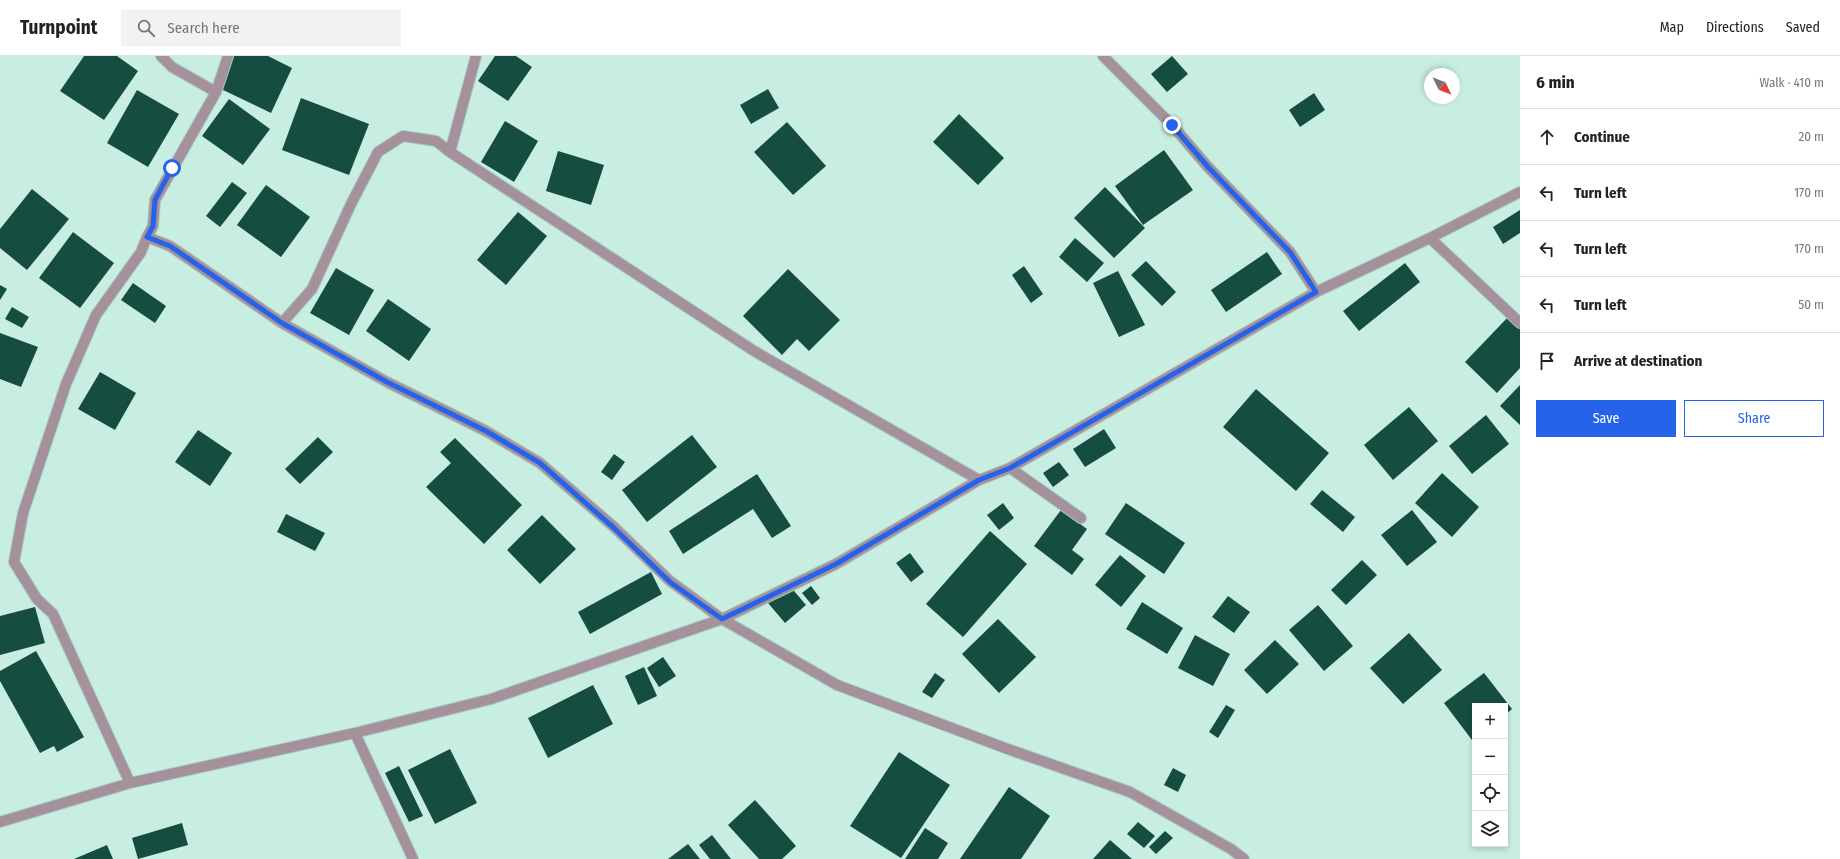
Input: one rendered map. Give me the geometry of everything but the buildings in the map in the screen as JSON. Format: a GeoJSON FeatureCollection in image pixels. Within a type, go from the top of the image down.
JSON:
{"type":"FeatureCollection","features":[{"type":"Feature","properties":{"kind":"street"},"geometry":{"type":"LineString","coordinates":[[161,56],[172,67],[216,92]]}},
{"type":"Feature","properties":{"kind":"street"},"geometry":{"type":"LineString","coordinates":[[130,783],[53,614],[37,599],[14,562],[23,513],[66,384],[96,315],[141,252],[153,226],[155,200],[192,132],[216,92],[228,56]]}},
{"type":"Feature","properties":{"kind":"street"},"geometry":{"type":"LineString","coordinates":[[450,152],[476,56]]}},
{"type":"Feature","properties":{"kind":"street"},"geometry":{"type":"LineString","coordinates":[[1103,56],[1172,125],[1208,167],[1290,252],[1316,292]]}},
{"type":"Feature","properties":{"kind":"street"},"geometry":{"type":"LineString","coordinates":[[282,323],[312,288],[351,204],[378,152],[403,136],[436,141],[450,152],[754,351],[979,480]]}},
{"type":"Feature","properties":{"kind":"street"},"geometry":{"type":"LineString","coordinates":[[0,822],[130,783],[355,733],[491,699],[722,619],[836,564],[979,480],[1010,468],[1316,292],[1430,238],[1520,192]]}},
{"type":"Feature","properties":{"kind":"street"},"geometry":{"type":"LineString","coordinates":[[147,237],[170,246],[282,323],[387,382],[486,431],[540,463],[614,528],[670,582],[722,619],[837,685],[1004,748],[1130,792],[1231,849],[1244,859]]}},
{"type":"Feature","properties":{"kind":"street"},"geometry":{"type":"LineString","coordinates":[[1430,238],[1520,323]]}},
{"type":"Feature","properties":{"kind":"street"},"geometry":{"type":"LineString","coordinates":[[1010,468],[1081,518]]}},
{"type":"Feature","properties":{"kind":"street"},"geometry":{"type":"LineString","coordinates":[[355,733],[413,859]]}},
{"type":"Feature","properties":{"kind":"route"},"geometry":{"type":"LineString","coordinates":[[172,168],[155,200],[153,226],[147,237],[170,246],[282,323],[387,382],[486,431],[540,463],[614,528],[670,582],[722,619],[836,564],[979,480],[1010,468],[1316,292],[1290,252],[1208,167],[1172,125]]}}]}
